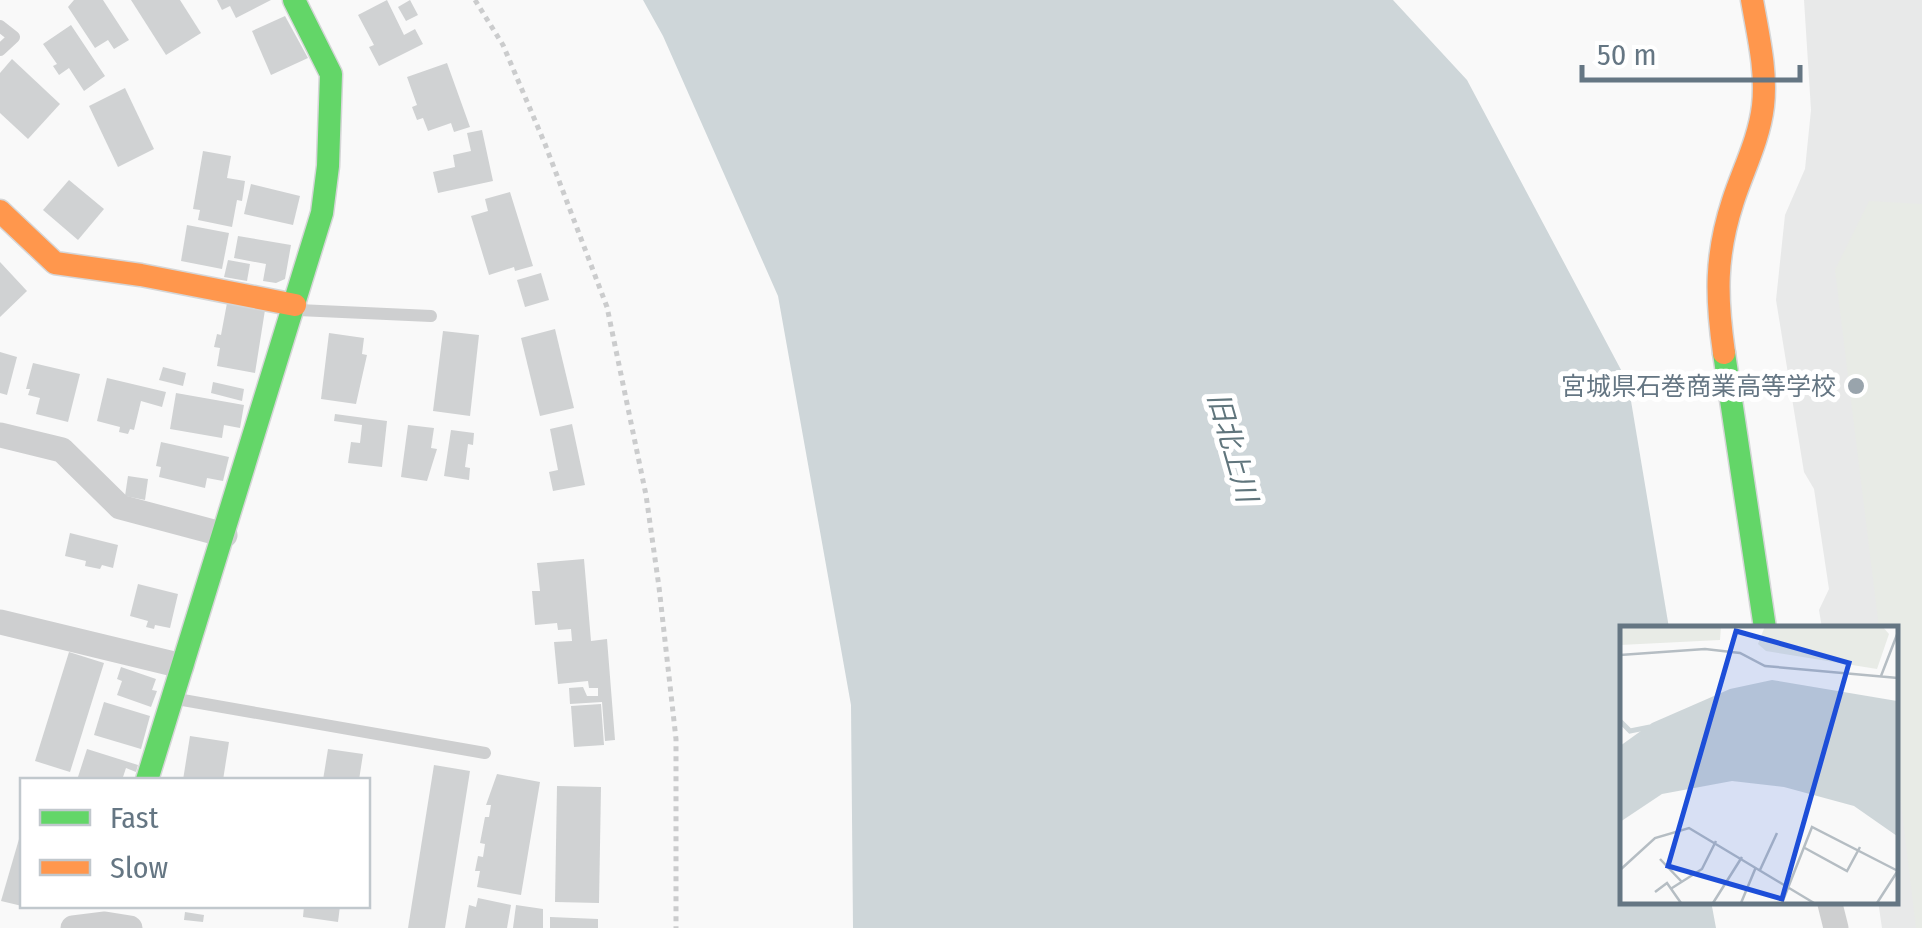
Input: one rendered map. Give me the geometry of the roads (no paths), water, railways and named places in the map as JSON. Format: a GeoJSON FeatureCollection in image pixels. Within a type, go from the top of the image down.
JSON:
{"type":"FeatureCollection","features":[{"type":"Feature","properties":{"kind":"street"},"geometry":{"type":"LineString","coordinates":[[148,778],[322,213],[331,74],[294,0]]}},
{"type":"Feature","properties":{"kind":"street"},"geometry":{"type":"LineString","coordinates":[[1752,0],[1764,104],[1721,249],[1716,298],[1764,626]]}},
{"type":"Feature","properties":{"kind":"street"},"geometry":{"type":"LineString","coordinates":[[0,211],[55,262],[141,274],[294,308]]}},
{"type":"Feature","properties":{"kind":"street"},"geometry":{"type":"LineString","coordinates":[[0,435],[62,450],[120,506],[225,535]]}},
{"type":"Feature","properties":{"kind":"street"},"geometry":{"type":"LineString","coordinates":[[0,622],[182,666]]}},
{"type":"Feature","properties":{"kind":"street"},"geometry":{"type":"LineString","coordinates":[[1830,903],[1836,928]]}},
{"type":"Feature","properties":{"kind":"street"},"geometry":{"type":"LineString","coordinates":[[73,928],[112,921]]}},
{"type":"Feature","properties":{"kind":"lane"},"geometry":{"type":"LineString","coordinates":[[0,26],[14,37],[0,50]]}},
{"type":"Feature","properties":{"kind":"lane"},"geometry":{"type":"LineString","coordinates":[[294,308],[431,316]]}},
{"type":"Feature","properties":{"kind":"lane"},"geometry":{"type":"LineString","coordinates":[[172,698],[485,753]]}},
{"type":"Feature","properties":{"kind":"water","name":"旧北上川"},"geometry":{"type":"Polygon","coordinates":[[[643,0],[1393,0],[1467,80],[1628,383],[1669,626],[1620,626],[1620,903],[1711,903],[1716,928],[853,928],[851,705],[778,296],[663,36],[643,0]]]}},
{"type":"Feature","properties":{"kind":"place","name":"宮城県石巻商業高等学校"},"geometry":{"type":"Point","coordinates":[1856,386]}}]}
